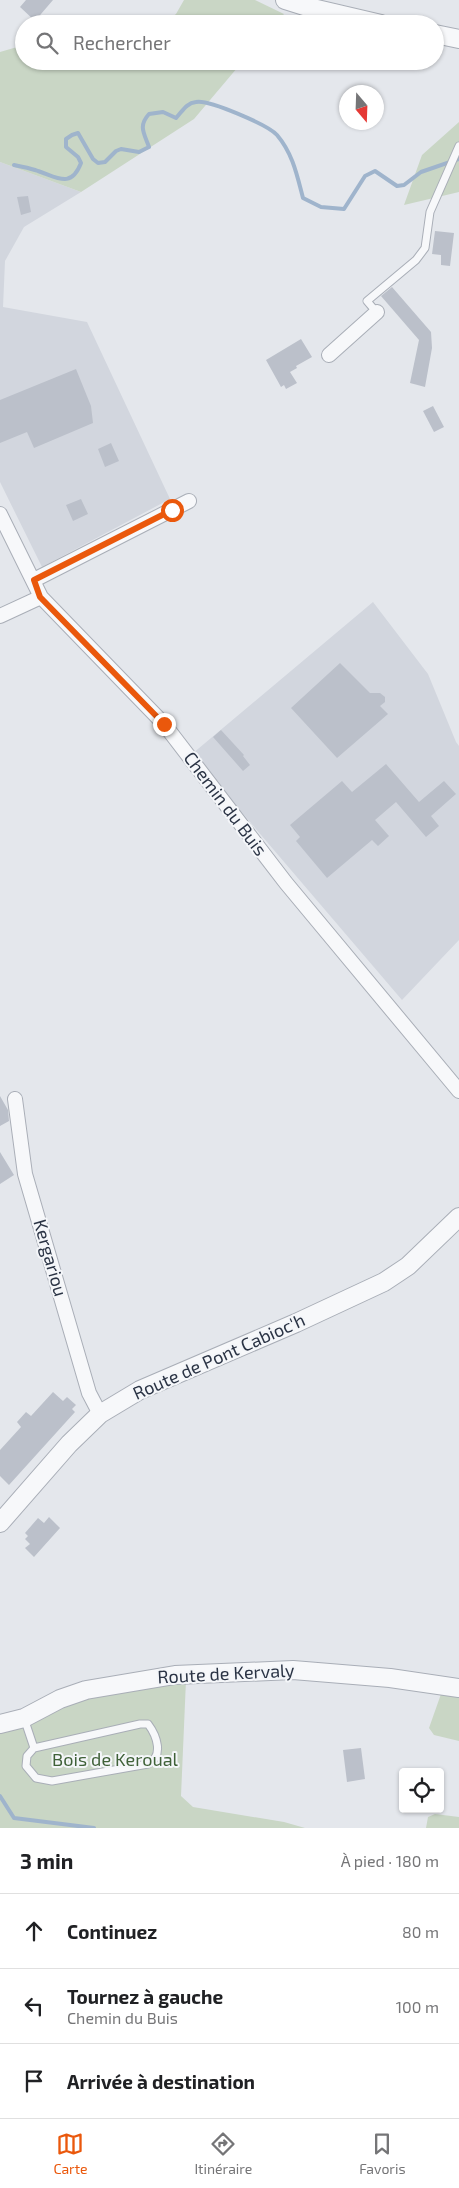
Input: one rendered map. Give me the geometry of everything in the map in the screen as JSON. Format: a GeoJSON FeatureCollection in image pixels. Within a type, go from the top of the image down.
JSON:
{"type":"FeatureCollection","features":[{"type":"Feature","properties":{"kind":"street"},"geometry":{"type":"LineString","coordinates":[[285,0],[342,15]]}},
{"type":"Feature","properties":{"kind":"street"},"geometry":{"type":"LineString","coordinates":[[444,36],[459,39]]}},
{"type":"Feature","properties":{"kind":"street"},"geometry":{"type":"LineString","coordinates":[[329,355],[379,314]]}},
{"type":"Feature","properties":{"kind":"street"},"geometry":{"type":"LineString","coordinates":[[34,580],[189,501]]}},
{"type":"Feature","properties":{"kind":"street","name":"Chemin du Buis"},"geometry":{"type":"LineString","coordinates":[[0,514],[34,580],[40,597],[164,724],[286,883],[459,1091]]}},
{"type":"Feature","properties":{"kind":"street"},"geometry":{"type":"LineString","coordinates":[[0,607],[40,597]]}},
{"type":"Feature","properties":{"kind":"street"},"geometry":{"type":"LineString","coordinates":[[0,616],[40,597]]}},
{"type":"Feature","properties":{"kind":"street","name":"Kergariou"},"geometry":{"type":"LineString","coordinates":[[16,1099],[25,1174],[89,1393],[100,1414]]}},
{"type":"Feature","properties":{"kind":"street","name":"Route de Pont Cabioc'h"},"geometry":{"type":"LineString","coordinates":[[0,1522],[70,1444],[100,1414],[140,1390],[296,1323],[384,1282],[408,1266],[459,1217]]}},
{"type":"Feature","properties":{"kind":"street","name":"Route de Kervaly"},"geometry":{"type":"LineString","coordinates":[[0,1724],[24,1718],[60,1699],[86,1690],[175,1675],[293,1670],[390,1678],[459,1688]]}},
{"type":"Feature","properties":{"kind":"lane"},"geometry":{"type":"LineString","coordinates":[[379,314],[367,301],[416,260],[425,248],[430,212],[459,147]]}},
{"type":"Feature","properties":{"kind":"lane"},"geometry":{"type":"LineString","coordinates":[[24,1718],[34,1748]]}},
{"type":"Feature","properties":{"kind":"lane"},"geometry":{"type":"LineString","coordinates":[[140,1724],[148,1724],[158,1746],[158,1754],[155,1760],[148,1764],[52,1781],[36,1778],[26,1766],[27,1756],[34,1748],[140,1724]]}},
{"type":"Feature","properties":{"kind":"shaded area"},"geometry":{"type":"Polygon","coordinates":[[[0,162],[81,192],[24,227],[5,261],[3,307],[87,322],[170,499],[42,567],[0,482],[0,162]]]}},
{"type":"Feature","properties":{"kind":"shaded area"},"geometry":{"type":"Polygon","coordinates":[[[373,602],[428,674],[459,746],[459,940],[402,1000],[192,754],[373,602]]]}},
{"type":"Feature","properties":{"kind":"green space"},"geometry":{"type":"Polygon","coordinates":[[[184,0],[255,0],[284,14],[175,15],[184,0]]]}},
{"type":"Feature","properties":{"kind":"green space"},"geometry":{"type":"Polygon","coordinates":[[[15,48],[15,70],[235,70],[194,119],[81,192],[0,162],[0,52],[15,48]]]}},
{"type":"Feature","properties":{"kind":"green space"},"geometry":{"type":"Polygon","coordinates":[[[459,122],[459,192],[404,205],[422,155],[459,122]]]}},
{"type":"Feature","properties":{"kind":"green space","name":"Bois de Keroual"},"geometry":{"type":"Polygon","coordinates":[[[186,1680],[181,1796],[193,1807],[284,1822],[305,1828],[0,1828],[0,1732],[108,1691],[186,1680]]]}},
{"type":"Feature","properties":{"kind":"green space"},"geometry":{"type":"Polygon","coordinates":[[[441,1694],[459,1696],[459,1741],[434,1735],[429,1728],[441,1694]]]}},
{"type":"Feature","properties":{"kind":"green space"},"geometry":{"type":"Polygon","coordinates":[[[435,1814],[459,1817],[459,1828],[426,1828],[428,1817],[435,1814]]]}},
{"type":"Feature","properties":{"kind":"building"},"geometry":{"type":"Polygon","coordinates":[[[26,0],[53,0],[40,15],[29,15],[20,7],[26,0]]]}},
{"type":"Feature","properties":{"kind":"building"},"geometry":{"type":"Polygon","coordinates":[[[28,196],[31,212],[21,215],[17,197],[28,196]]]}},
{"type":"Feature","properties":{"kind":"building"},"geometry":{"type":"Polygon","coordinates":[[[435,231],[454,233],[450,266],[441,265],[441,255],[432,254],[435,231]]]}},
{"type":"Feature","properties":{"kind":"building"},"geometry":{"type":"Polygon","coordinates":[[[392,287],[431,332],[432,348],[425,387],[410,383],[419,340],[381,296],[392,287]]]}},
{"type":"Feature","properties":{"kind":"building"},"geometry":{"type":"Polygon","coordinates":[[[301,339],[312,357],[296,366],[297,368],[290,372],[297,383],[286,389],[284,385],[281,387],[266,360],[301,339]]]}},
{"type":"Feature","properties":{"kind":"building"},"geometry":{"type":"Polygon","coordinates":[[[76,369],[91,406],[93,423],[34,448],[27,432],[0,443],[0,400],[76,369]]]}},
{"type":"Feature","properties":{"kind":"building"},"geometry":{"type":"Polygon","coordinates":[[[433,406],[444,427],[434,432],[423,411],[433,406]]]}},
{"type":"Feature","properties":{"kind":"building"},"geometry":{"type":"Polygon","coordinates":[[[111,443],[119,461],[105,467],[98,449],[111,443]]]}},
{"type":"Feature","properties":{"kind":"building"},"geometry":{"type":"Polygon","coordinates":[[[81,499],[88,514],[73,521],[66,505],[81,499]]]}},
{"type":"Feature","properties":{"kind":"building"},"geometry":{"type":"Polygon","coordinates":[[[340,663],[370,693],[380,693],[385,697],[385,702],[380,706],[388,714],[337,758],[291,708],[340,663]]]}},
{"type":"Feature","properties":{"kind":"building"},"geometry":{"type":"Polygon","coordinates":[[[221,730],[244,755],[250,765],[243,771],[213,737],[221,730]]]}},
{"type":"Feature","properties":{"kind":"building"},"geometry":{"type":"Polygon","coordinates":[[[386,764],[419,802],[444,781],[456,794],[431,816],[439,826],[426,837],[396,802],[375,820],[389,836],[378,846],[372,840],[327,878],[296,841],[300,837],[290,825],[342,781],[352,792],[386,764]]]}},
{"type":"Feature","properties":{"kind":"building"},"geometry":{"type":"Polygon","coordinates":[[[0,1096],[8,1110],[9,1121],[0,1126],[0,1096]]]}},
{"type":"Feature","properties":{"kind":"building"},"geometry":{"type":"Polygon","coordinates":[[[0,1152],[14,1175],[0,1184],[0,1152]]]}},
{"type":"Feature","properties":{"kind":"building"},"geometry":{"type":"Polygon","coordinates":[[[53,1392],[63,1401],[67,1397],[76,1405],[72,1409],[75,1412],[9,1485],[0,1476],[0,1450],[21,1427],[17,1422],[26,1412],[31,1416],[53,1392]]]}},
{"type":"Feature","properties":{"kind":"building"},"geometry":{"type":"Polygon","coordinates":[[[49,1517],[60,1528],[34,1557],[25,1548],[30,1544],[25,1539],[28,1536],[25,1533],[38,1518],[44,1523],[49,1517]]]}},
{"type":"Feature","properties":{"kind":"building"},"geometry":{"type":"Polygon","coordinates":[[[361,1748],[365,1779],[347,1782],[343,1750],[361,1748]]]}},
{"type":"Feature","properties":{"kind":"waterway"},"geometry":{"type":"LineString","coordinates":[[14,165],[57,178],[68,179],[73,176],[81,163],[78,157],[66,147],[66,139],[72,135],[78,133],[93,159],[98,163],[105,162],[116,151],[121,149],[139,152],[149,147],[143,126],[149,114],[163,112],[176,118],[187,106],[196,102],[212,104],[238,114],[262,125],[277,135],[291,157],[303,198],[321,207],[344,209],[365,176],[375,171],[397,186],[404,185],[421,172],[459,159]]}},
{"type":"Feature","properties":{"kind":"waterway"},"geometry":{"type":"LineString","coordinates":[[0,1796],[14,1818],[94,1828]]}},
{"type":"Feature","properties":{"kind":"route"},"geometry":{"type":"LineString","coordinates":[[164,724],[40,597],[34,580],[172,510]]}}]}
